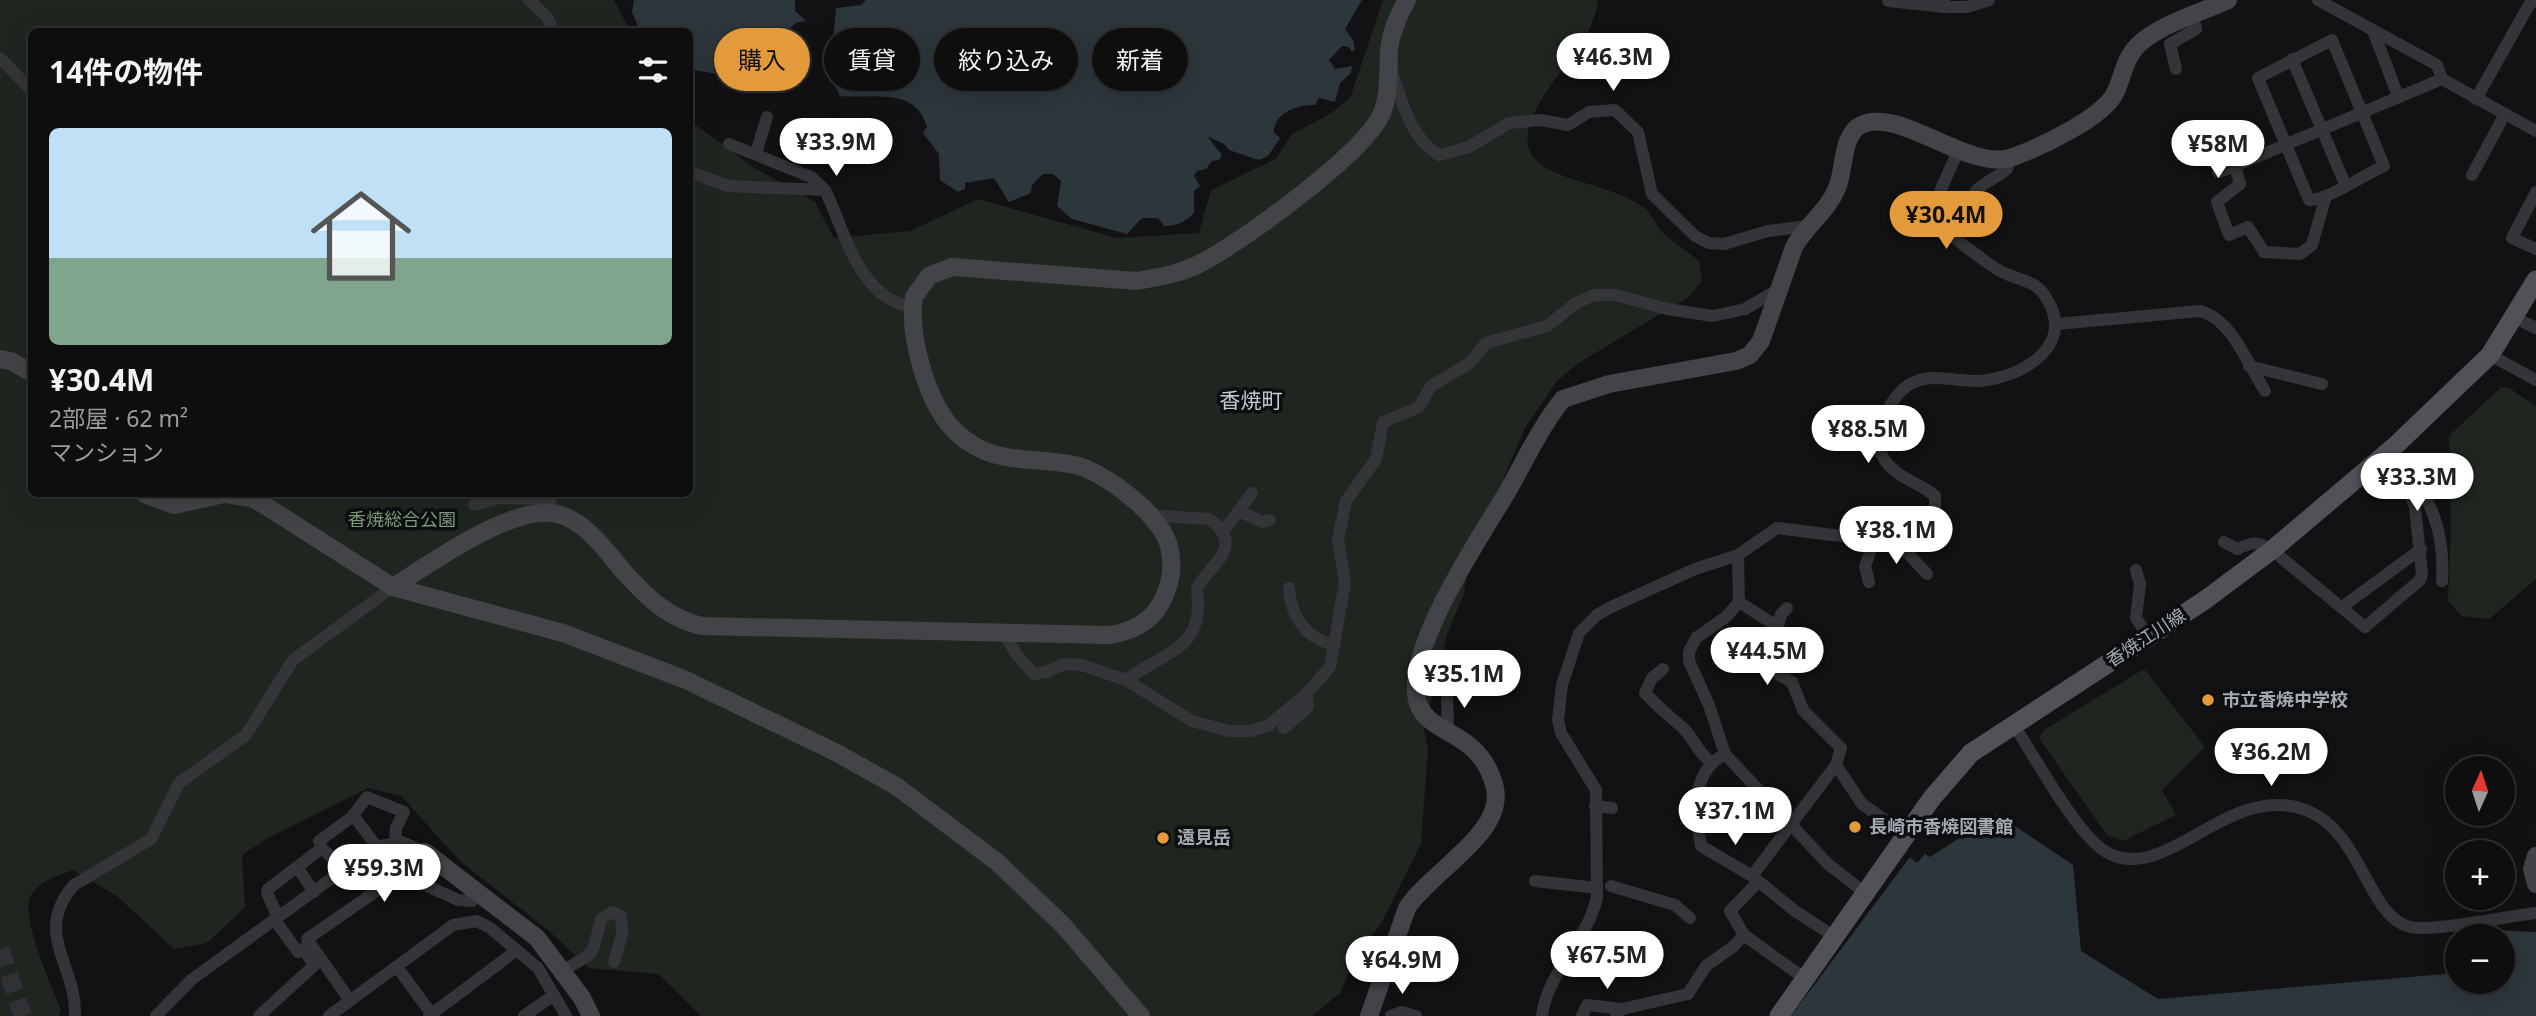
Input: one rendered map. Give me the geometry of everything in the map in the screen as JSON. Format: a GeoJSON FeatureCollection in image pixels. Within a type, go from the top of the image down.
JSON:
{"type":"FeatureCollection","features":[{"type":"Feature","properties":{"kind":"main road","name":"香焼江川線"},"geometry":{"type":"LineString","coordinates":[[1779,1016],[1906,835],[1964,760],[2013,724],[2148,637],[2272,550],[2400,454],[2490,355],[2536,280]]}},
{"type":"Feature","properties":{"kind":"street"},"geometry":{"type":"LineString","coordinates":[[529,0],[547,17],[552,28]]}},
{"type":"Feature","properties":{"kind":"street"},"geometry":{"type":"LineString","coordinates":[[75,1016],[74,998],[54,933],[56,912],[65,895],[74,885],[151,839],[179,783],[246,735],[293,660],[393,587],[443,556],[519,517],[543,512],[557,514],[587,531],[648,598],[687,622],[701,626],[1109,635],[1140,626],[1159,607],[1171,577],[1168,544],[1150,518],[1105,477],[1074,465],[999,457],[971,444],[954,431],[932,398],[928,387],[918,352],[912,307],[914,297],[929,276],[952,267],[1137,281],[1167,276],[1202,262],[1253,231],[1355,149],[1380,116],[1387,100],[1395,20],[1407,0]]}},
{"type":"Feature","properties":{"kind":"street"},"geometry":{"type":"LineString","coordinates":[[1888,1],[1967,7],[1989,0]]}},
{"type":"Feature","properties":{"kind":"street"},"geometry":{"type":"LineString","coordinates":[[1369,1016],[1407,908],[1416,894],[1454,861],[1477,836],[1494,810],[1496,798],[1489,771],[1473,747],[1429,719],[1417,699],[1420,668],[1432,626],[1452,580],[1558,404],[1569,395],[1588,389],[1716,365],[1750,355],[1761,341],[1794,247],[1838,188],[1846,147],[1852,132],[1862,124],[1884,121],[1985,159],[2010,159],[2099,112],[2116,93],[2126,62],[2138,44],[2228,0]]}},
{"type":"Feature","properties":{"kind":"street"},"geometry":{"type":"LineString","coordinates":[[2318,0],[2374,33],[2437,65],[2442,79],[2536,131]]}},
{"type":"Feature","properties":{"kind":"street"},"geometry":{"type":"LineString","coordinates":[[2476,99],[2534,0]]}},
{"type":"Feature","properties":{"kind":"street"},"geometry":{"type":"LineString","coordinates":[[2176,69],[2170,44],[2196,29],[2193,16]]}},
{"type":"Feature","properties":{"kind":"street"},"geometry":{"type":"LineString","coordinates":[[2374,33],[2398,96]]}},
{"type":"Feature","properties":{"kind":"street"},"geometry":{"type":"LineString","coordinates":[[2332,40],[2361,113],[2384,166],[2345,184],[2325,199],[2309,200],[2258,78],[2332,40]]}},
{"type":"Feature","properties":{"kind":"street"},"geometry":{"type":"LineString","coordinates":[[0,58],[28,86]]}},
{"type":"Feature","properties":{"kind":"street"},"geometry":{"type":"LineString","coordinates":[[2292,59],[2324,129],[2345,184]]}},
{"type":"Feature","properties":{"kind":"street"},"geometry":{"type":"LineString","coordinates":[[1389,62],[1411,126],[1422,145],[1439,155],[1469,147],[1509,123],[1539,120],[1568,125],[1589,112],[1615,110],[1638,132],[1652,194],[1695,236],[1709,243],[1724,244],[1768,231],[1808,226]]}},
{"type":"Feature","properties":{"kind":"street"},"geometry":{"type":"LineString","coordinates":[[2218,172],[2442,79]]}},
{"type":"Feature","properties":{"kind":"street"},"geometry":{"type":"LineString","coordinates":[[2472,175],[2505,114]]}},
{"type":"Feature","properties":{"kind":"street"},"geometry":{"type":"LineString","coordinates":[[756,153],[767,117]]}},
{"type":"Feature","properties":{"kind":"street"},"geometry":{"type":"LineString","coordinates":[[729,144],[811,177],[825,190],[859,270],[889,301],[912,307]]}},
{"type":"Feature","properties":{"kind":"street"},"geometry":{"type":"LineString","coordinates":[[1542,1016],[1548,990],[1593,912],[1597,888],[1595,785],[1559,727],[1562,685],[1579,633],[1597,615],[1611,607],[1695,569],[1738,555],[1777,528],[1875,539],[1928,519],[1937,502],[1930,491],[1890,467],[1879,447],[1880,422],[1902,389],[1917,380],[1983,381],[2000,377],[2045,353],[2056,336],[2056,324],[2050,303],[2036,285],[2000,272],[1934,221],[1933,207],[1959,149]]}},
{"type":"Feature","properties":{"kind":"street"},"geometry":{"type":"LineString","coordinates":[[1983,228],[1972,214],[1972,194],[1979,185],[2007,169],[2010,159]]}},
{"type":"Feature","properties":{"kind":"street"},"geometry":{"type":"LineString","coordinates":[[2235,166],[2240,184],[2217,202],[2229,234],[2248,227],[2264,252],[2300,254],[2308,251],[2325,199]]}},
{"type":"Feature","properties":{"kind":"street"},"geometry":{"type":"LineString","coordinates":[[693,173],[728,186],[825,190]]}},
{"type":"Feature","properties":{"kind":"street"},"geometry":{"type":"LineString","coordinates":[[2536,192],[2512,238],[2536,249]]}},
{"type":"Feature","properties":{"kind":"street"},"geometry":{"type":"LineString","coordinates":[[1004,634],[1017,655],[1034,674],[1072,664],[1126,680],[1177,714],[1229,731],[1251,731],[1269,725],[1306,694],[1330,667],[1345,583],[1338,540],[1346,501],[1376,459],[1383,422],[1419,407],[1431,386],[1470,363],[1486,343],[1547,326],[1576,303],[1594,295],[1615,295],[1667,309],[1713,316],[1745,309],[1779,289]]}},
{"type":"Feature","properties":{"kind":"street"},"geometry":{"type":"LineString","coordinates":[[2056,324],[2200,311],[2215,317],[2227,330],[2264,391]]}},
{"type":"Feature","properties":{"kind":"street"},"geometry":{"type":"LineString","coordinates":[[2515,318],[2536,328]]}},
{"type":"Feature","properties":{"kind":"street"},"geometry":{"type":"LineString","coordinates":[[2490,355],[2536,380]]}},
{"type":"Feature","properties":{"kind":"street"},"geometry":{"type":"LineString","coordinates":[[0,359],[11,361],[28,371]]}},
{"type":"Feature","properties":{"kind":"street"},"geometry":{"type":"LineString","coordinates":[[2249,366],[2322,384]]}},
{"type":"Feature","properties":{"kind":"street"},"geometry":{"type":"LineString","coordinates":[[2224,541],[2237,549],[2253,541],[2259,542],[2365,626],[2420,580],[2421,549],[2415,507],[2403,478],[2400,454]]}},
{"type":"Feature","properties":{"kind":"street"},"geometry":{"type":"LineString","coordinates":[[2400,454],[2435,514],[2443,553],[2442,580]]}},
{"type":"Feature","properties":{"kind":"street"},"geometry":{"type":"LineString","coordinates":[[1222,533],[1252,494]]}},
{"type":"Feature","properties":{"kind":"street"},"geometry":{"type":"LineString","coordinates":[[153,497],[174,505],[210,497]]}},
{"type":"Feature","properties":{"kind":"street"},"geometry":{"type":"LineString","coordinates":[[245,497],[264,505],[393,587],[563,632],[686,680],[861,766],[918,802],[997,862],[1063,925],[1141,1016]]}},
{"type":"Feature","properties":{"kind":"street"},"geometry":{"type":"LineString","coordinates":[[474,505],[500,498],[542,499],[548,500],[557,514]]}},
{"type":"Feature","properties":{"kind":"street"},"geometry":{"type":"LineString","coordinates":[[1238,511],[1263,522],[1270,520]]}},
{"type":"Feature","properties":{"kind":"street"},"geometry":{"type":"LineString","coordinates":[[1126,680],[1189,640],[1199,610],[1197,589],[1220,562],[1224,547],[1222,533],[1214,522],[1203,517],[1150,518]]}},
{"type":"Feature","properties":{"kind":"street"},"geometry":{"type":"LineString","coordinates":[[1891,535],[1927,574]]}},
{"type":"Feature","properties":{"kind":"street"},"geometry":{"type":"LineString","coordinates":[[1869,582],[1865,566],[1875,539]]}},
{"type":"Feature","properties":{"kind":"street"},"geometry":{"type":"LineString","coordinates":[[2342,607],[2421,549]]}},
{"type":"Feature","properties":{"kind":"street"},"geometry":{"type":"LineString","coordinates":[[1738,555],[1739,602],[1726,617],[1696,638],[1689,652],[1689,661],[1709,705],[1725,754],[1828,864],[1866,893]]}},
{"type":"Feature","properties":{"kind":"street"},"geometry":{"type":"LineString","coordinates":[[2136,570],[2140,584],[2136,618],[2148,637]]}},
{"type":"Feature","properties":{"kind":"street"},"geometry":{"type":"LineString","coordinates":[[1289,588],[1290,610],[1318,641],[1335,645]]}},
{"type":"Feature","properties":{"kind":"street"},"geometry":{"type":"LineString","coordinates":[[1739,602],[1778,627]]}},
{"type":"Feature","properties":{"kind":"street"},"geometry":{"type":"LineString","coordinates":[[1787,608],[1781,614],[1778,627],[1780,636],[1769,663],[1779,675],[1792,682],[1803,710],[1836,740],[1841,748],[1836,765],[1790,822],[1755,879],[1730,911],[1744,935],[1804,978]]}},
{"type":"Feature","properties":{"kind":"street"},"geometry":{"type":"LineString","coordinates":[[1664,669],[1652,678],[1645,693],[1668,718],[1684,729],[1697,750],[1711,762]]}},
{"type":"Feature","properties":{"kind":"street"},"geometry":{"type":"LineString","coordinates":[[1447,691],[1448,730]]}},
{"type":"Feature","properties":{"kind":"street"},"geometry":{"type":"LineString","coordinates":[[1284,728],[1308,707],[1306,694]]}},
{"type":"Feature","properties":{"kind":"street"},"geometry":{"type":"LineString","coordinates":[[2013,724],[2085,833],[2115,858],[2129,862],[2154,857],[2223,818],[2245,809],[2290,806],[2308,811],[2340,832],[2386,911],[2407,926],[2426,928],[2536,913]]}},
{"type":"Feature","properties":{"kind":"street"},"geometry":{"type":"LineString","coordinates":[[1725,754],[1711,762],[1695,800],[1701,846],[1755,879],[1835,937]]}},
{"type":"Feature","properties":{"kind":"street"},"geometry":{"type":"LineString","coordinates":[[1836,765],[1862,804],[1906,835]]}},
{"type":"Feature","properties":{"kind":"street"},"geometry":{"type":"LineString","coordinates":[[344,870],[322,848],[319,841],[353,816],[367,797],[404,812],[396,828],[395,842]]}},
{"type":"Feature","properties":{"kind":"street"},"geometry":{"type":"LineString","coordinates":[[1595,806],[1612,808]]}},
{"type":"Feature","properties":{"kind":"street"},"geometry":{"type":"LineString","coordinates":[[353,816],[377,846]]}},
{"type":"Feature","properties":{"kind":"street"},"geometry":{"type":"LineString","coordinates":[[156,1016],[191,980],[276,918],[377,846],[395,842],[412,844],[425,852],[537,938],[591,1016]]}},
{"type":"Feature","properties":{"kind":"street"},"geometry":{"type":"LineString","coordinates":[[322,848],[268,888],[267,893],[276,918],[298,952],[303,949],[318,962],[349,999]]}},
{"type":"Feature","properties":{"kind":"street"},"geometry":{"type":"LineString","coordinates":[[2536,856],[2532,869],[2536,884]]}},
{"type":"Feature","properties":{"kind":"street"},"geometry":{"type":"LineString","coordinates":[[297,867],[314,892]]}},
{"type":"Feature","properties":{"kind":"street"},"geometry":{"type":"LineString","coordinates":[[318,962],[307,939],[401,874],[458,900],[472,901],[477,893]]}},
{"type":"Feature","properties":{"kind":"street"},"geometry":{"type":"LineString","coordinates":[[1535,881],[1597,888]]}},
{"type":"Feature","properties":{"kind":"street"},"geometry":{"type":"LineString","coordinates":[[1611,886],[1675,905],[1690,918]]}},
{"type":"Feature","properties":{"kind":"street"},"geometry":{"type":"LineString","coordinates":[[561,971],[588,958],[597,939],[602,918],[613,912],[621,916],[623,928],[614,962]]}},
{"type":"Feature","properties":{"kind":"street"},"geometry":{"type":"LineString","coordinates":[[329,1016],[453,925],[463,921],[489,926],[538,968],[566,1016]]}},
{"type":"Feature","properties":{"kind":"street"},"geometry":{"type":"LineString","coordinates":[[1582,1016],[1587,1005],[1619,1012],[1688,994],[1706,966],[1744,935]]}},
{"type":"Feature","properties":{"kind":"street"},"geometry":{"type":"LineString","coordinates":[[397,967],[431,1015],[517,950]]}},
{"type":"Feature","properties":{"kind":"street"},"geometry":{"type":"LineString","coordinates":[[259,1016],[318,962]]}},
{"type":"Feature","properties":{"kind":"street"},"geometry":{"type":"LineString","coordinates":[[524,1016],[554,995]]}},
{"type":"Feature","properties":{"kind":"street"},"geometry":{"type":"LineString","coordinates":[[1391,1016],[1402,1012],[1416,1016]]}},
{"type":"Feature","properties":{"kind":"green space","name":"香焼総合公園"},"geometry":{"type":"Polygon","coordinates":[[[0,0],[614,0],[628,28],[28,28],[28,497],[693,497],[693,123],[753,167],[815,202],[834,238],[910,231],[978,199],[1117,238],[1199,233],[1211,190],[1276,159],[1291,135],[1333,112],[1350,98],[1383,0],[1598,0],[1584,39],[1543,97],[1530,125],[1528,146],[1537,160],[1552,171],[1620,195],[1642,206],[1665,235],[1699,261],[1702,280],[1690,296],[1577,364],[1557,381],[1525,428],[1468,562],[1464,593],[1447,635],[1424,730],[1428,749],[1421,844],[1381,924],[1356,955],[1340,993],[1312,1016],[701,1016],[658,974],[589,968],[548,930],[461,862],[401,796],[368,788],[268,838],[242,855],[245,907],[207,943],[174,949],[117,896],[73,870],[44,882],[31,895],[28,905],[29,918],[38,951],[61,1010],[59,1016],[0,1016],[0,0]]]}},
{"type":"Feature","properties":{"kind":"green space"},"geometry":{"type":"Polygon","coordinates":[[[2500,388],[2509,388],[2536,406],[2536,579],[2489,619],[2462,616],[2448,601],[2451,529],[2449,436],[2500,388]]]}},
{"type":"Feature","properties":{"kind":"green space"},"geometry":{"type":"Polygon","coordinates":[[[2144,669],[2205,747],[2162,790],[2176,815],[2123,841],[2107,835],[2039,738],[2044,730],[2144,669]]]}},
{"type":"Feature","properties":{"kind":"shaded area"},"geometry":{"type":"Polygon","coordinates":[[[634,0],[795,0],[795,11],[806,21],[796,23],[790,28],[714,28],[714,74],[693,70],[693,28],[639,28],[632,12],[634,0]]]}},
{"type":"Feature","properties":{"kind":"shaded area"},"geometry":{"type":"Polygon","coordinates":[[[866,0],[1362,0],[1345,29],[1353,40],[1355,50],[1352,52],[1349,47],[1342,46],[1329,60],[1335,69],[1352,66],[1351,73],[1340,83],[1335,102],[1319,98],[1315,105],[1300,106],[1287,111],[1277,120],[1275,126],[1274,133],[1280,138],[1268,156],[1259,160],[1229,150],[1224,144],[1207,136],[1222,155],[1206,169],[1197,171],[1194,176],[1200,186],[1194,191],[1194,213],[1180,223],[1169,226],[1164,226],[1158,218],[1142,218],[1127,234],[1072,219],[1057,206],[1061,181],[1053,174],[1043,174],[1032,185],[1031,193],[1009,202],[994,178],[965,183],[965,189],[958,192],[940,180],[939,154],[923,133],[927,127],[913,105],[891,97],[840,96],[838,91],[920,91],[920,28],[834,28],[836,8],[861,5],[866,0]]]}},
{"type":"Feature","properties":{"kind":"shaded area"},"geometry":{"type":"Polygon","coordinates":[[[1997,814],[2073,865],[2081,951],[2158,999],[2445,974],[2445,994],[2515,994],[2515,931],[2536,932],[2536,1016],[1791,1016],[1910,857],[1917,863],[1925,854],[1930,857],[1975,828],[1977,835],[1987,832],[1987,824],[1997,814]]]}},
{"type":"Feature","properties":{"kind":"tunnel"},"geometry":{"type":"LineString","coordinates":[[0,949],[23,1016]]}},
{"type":"Feature","properties":{"kind":"place","name":"市立香焼中学校"},"geometry":{"type":"Point","coordinates":[2208,700]}},
{"type":"Feature","properties":{"kind":"place","name":"長崎市香焼図書館"},"geometry":{"type":"Point","coordinates":[1855,827]}},
{"type":"Feature","properties":{"kind":"place","name":"遠見岳"},"geometry":{"type":"Point","coordinates":[1163,838]}},
{"type":"Feature","properties":{"kind":"district","name":"香焼町"},"geometry":{"type":"Point","coordinates":[1251,401]}}]}
